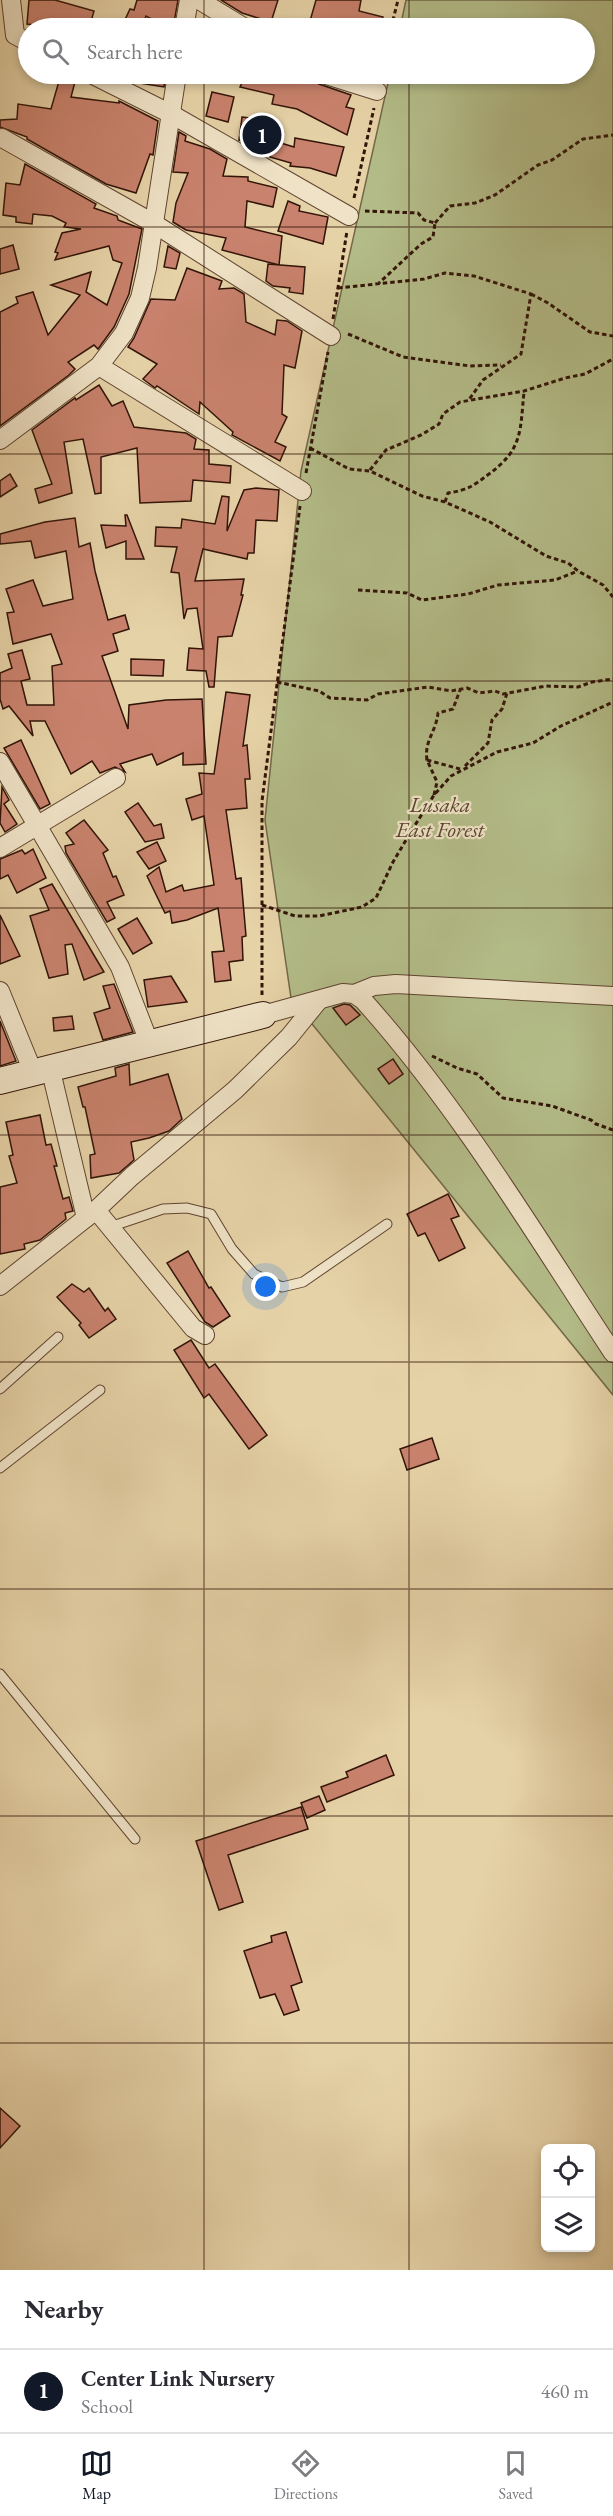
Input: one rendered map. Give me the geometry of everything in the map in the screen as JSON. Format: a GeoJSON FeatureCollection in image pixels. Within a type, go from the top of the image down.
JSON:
{"type":"FeatureCollection","features":[{"type":"Feature","properties":{"kind":"street"},"geometry":{"type":"LineString","coordinates":[[11,0],[15,35],[18,37]]}},
{"type":"Feature","properties":{"kind":"street"},"geometry":{"type":"LineString","coordinates":[[186,18],[189,0]]}},
{"type":"Feature","properties":{"kind":"street"},"geometry":{"type":"LineString","coordinates":[[200,0],[229,18]]}},
{"type":"Feature","properties":{"kind":"street"},"geometry":{"type":"LineString","coordinates":[[111,84],[171,114],[350,212]]}},
{"type":"Feature","properties":{"kind":"street"},"geometry":{"type":"LineString","coordinates":[[0,440],[99,366],[124,333],[140,298],[176,84]]}},
{"type":"Feature","properties":{"kind":"street"},"geometry":{"type":"LineString","coordinates":[[355,84],[377,91]]}},
{"type":"Feature","properties":{"kind":"street"},"geometry":{"type":"LineString","coordinates":[[2,138],[153,223],[331,332]]}},
{"type":"Feature","properties":{"kind":"street"},"geometry":{"type":"LineString","coordinates":[[99,366],[302,491]]}},
{"type":"Feature","properties":{"kind":"street"},"geometry":{"type":"LineString","coordinates":[[0,762],[120,967],[149,1042]]}},
{"type":"Feature","properties":{"kind":"street"},"geometry":{"type":"LineString","coordinates":[[0,848],[116,778]]}},
{"type":"Feature","properties":{"kind":"street"},"geometry":{"type":"LineString","coordinates":[[0,1081],[263,1015],[279,1008],[343,993],[354,994],[374,986],[396,984],[613,996]]}},
{"type":"Feature","properties":{"kind":"street"},"geometry":{"type":"LineString","coordinates":[[0,991],[42,1070],[91,1214],[110,1227],[193,1328],[205,1335]]}},
{"type":"Feature","properties":{"kind":"street"},"geometry":{"type":"LineString","coordinates":[[354,994],[363,1000],[402,1047],[510,1196],[613,1353]]}},
{"type":"Feature","properties":{"kind":"street"},"geometry":{"type":"LineString","coordinates":[[0,1286],[91,1214],[132,1176],[251,1076],[289,1037],[319,1000]]}},
{"type":"Feature","properties":{"kind":"lane"},"geometry":{"type":"LineString","coordinates":[[110,1227],[163,1209],[187,1208],[211,1214],[232,1249],[254,1274],[282,1287],[303,1282],[387,1224]]}},
{"type":"Feature","properties":{"kind":"lane"},"geometry":{"type":"LineString","coordinates":[[0,1389],[58,1337]]}},
{"type":"Feature","properties":{"kind":"lane"},"geometry":{"type":"LineString","coordinates":[[0,1468],[100,1390]]}},
{"type":"Feature","properties":{"kind":"lane"},"geometry":{"type":"LineString","coordinates":[[0,1674],[135,1839]]}},
{"type":"Feature","properties":{"kind":"path"},"geometry":{"type":"LineString","coordinates":[[394,18],[398,0]]}},
{"type":"Feature","properties":{"kind":"path"},"geometry":{"type":"LineString","coordinates":[[263,1015],[262,801],[302,491],[350,212],[377,91]]}},
{"type":"Feature","properties":{"kind":"path"},"geometry":{"type":"LineString","coordinates":[[378,285],[420,244],[433,237],[435,223],[450,206],[475,203],[495,195],[538,165],[552,160],[583,139],[613,135]]}},
{"type":"Feature","properties":{"kind":"path"},"geometry":{"type":"LineString","coordinates":[[350,212],[418,213],[424,220],[435,223]]}},
{"type":"Feature","properties":{"kind":"path"},"geometry":{"type":"LineString","coordinates":[[338,288],[424,279],[446,273],[474,276],[531,294],[590,332],[613,336]]}},
{"type":"Feature","properties":{"kind":"path"},"geometry":{"type":"LineString","coordinates":[[468,401],[483,380],[521,354],[531,294]]}},
{"type":"Feature","properties":{"kind":"path"},"geometry":{"type":"LineString","coordinates":[[331,332],[403,357],[470,366],[503,365]]}},
{"type":"Feature","properties":{"kind":"path"},"geometry":{"type":"LineString","coordinates":[[370,471],[386,450],[421,435],[439,424],[443,414],[460,402],[524,391],[585,374],[613,359]]}},
{"type":"Feature","properties":{"kind":"path"},"geometry":{"type":"LineString","coordinates":[[445,502],[448,493],[468,490],[506,462],[514,451],[520,431],[524,391]]}},
{"type":"Feature","properties":{"kind":"path"},"geometry":{"type":"LineString","coordinates":[[310,448],[349,469],[370,471],[422,496],[445,502],[490,522],[546,556],[568,563],[578,572],[603,585],[613,597]]}},
{"type":"Feature","properties":{"kind":"path"},"geometry":{"type":"LineString","coordinates":[[358,590],[406,593],[422,600],[468,594],[498,585],[555,579],[578,572]]}},
{"type":"Feature","properties":{"kind":"path"},"geometry":{"type":"LineString","coordinates":[[277,682],[319,691],[330,698],[367,700],[378,694],[428,687],[442,690],[467,688],[479,693],[507,693],[546,686],[578,687],[613,679]]}},
{"type":"Feature","properties":{"kind":"path"},"geometry":{"type":"LineString","coordinates":[[434,795],[437,782],[427,760],[425,747],[434,731],[438,713],[453,709],[460,689]]}},
{"type":"Feature","properties":{"kind":"path"},"geometry":{"type":"LineString","coordinates":[[462,770],[488,743],[492,720],[502,710],[507,693]]}},
{"type":"Feature","properties":{"kind":"path"},"geometry":{"type":"LineString","coordinates":[[262,905],[295,916],[319,916],[362,908],[376,898],[393,862],[434,795],[451,776],[497,752],[533,743],[561,726],[613,702]]}},
{"type":"Feature","properties":{"kind":"path"},"geometry":{"type":"LineString","coordinates":[[427,760],[462,770]]}},
{"type":"Feature","properties":{"kind":"path"},"geometry":{"type":"LineString","coordinates":[[402,1047],[423,1051],[457,1068],[477,1074],[503,1098],[552,1106],[591,1120],[613,1131]]}},
{"type":"Feature","properties":{"kind":"green space","name":"Lusaka East Forest"},"geometry":{"type":"Polygon","coordinates":[[[406,0],[613,0],[613,1395],[291,998],[265,820],[301,471],[388,84],[595,84],[595,18],[402,18],[406,0]]]}},
{"type":"Feature","properties":{"kind":"building"},"geometry":{"type":"Polygon","coordinates":[[[29,0],[55,0],[94,11],[92,18],[28,18],[29,0]]]}},
{"type":"Feature","properties":{"kind":"building"},"geometry":{"type":"Polygon","coordinates":[[[137,0],[178,0],[175,18],[146,16],[145,18],[126,18],[130,9],[134,10],[137,0]]]}},
{"type":"Feature","properties":{"kind":"building"},"geometry":{"type":"Polygon","coordinates":[[[221,0],[278,0],[272,18],[258,18],[242,13],[221,0]]]}},
{"type":"Feature","properties":{"kind":"building"},"geometry":{"type":"Polygon","coordinates":[[[316,0],[361,0],[359,11],[383,17],[383,18],[311,18],[316,0]]]}},
{"type":"Feature","properties":{"kind":"building"},"geometry":{"type":"Polygon","coordinates":[[[58,84],[74,84],[71,97],[119,103],[119,101],[158,121],[153,155],[150,154],[136,193],[106,184],[27,137],[0,127],[0,120],[17,119],[18,104],[51,109],[58,84]]]}},
{"type":"Feature","properties":{"kind":"building"},"geometry":{"type":"Polygon","coordinates":[[[145,84],[164,84],[164,87],[145,84]]]}},
{"type":"Feature","properties":{"kind":"building"},"geometry":{"type":"Polygon","coordinates":[[[241,84],[319,84],[351,95],[346,107],[354,109],[347,135],[297,109],[272,104],[274,95],[240,87],[241,84]]]}},
{"type":"Feature","properties":{"kind":"building"},"geometry":{"type":"Polygon","coordinates":[[[212,92],[234,97],[228,122],[206,116],[212,92]]]}},
{"type":"Feature","properties":{"kind":"building"},"geometry":{"type":"Polygon","coordinates":[[[242,117],[258,119],[255,142],[239,140],[242,117]]]}},
{"type":"Feature","properties":{"kind":"building"},"geometry":{"type":"Polygon","coordinates":[[[179,132],[186,136],[185,141],[210,149],[227,159],[223,176],[248,177],[248,181],[277,188],[273,207],[247,201],[245,227],[282,236],[279,265],[222,250],[226,238],[186,230],[173,222],[176,203],[188,173],[173,172],[179,132]]]}},
{"type":"Feature","properties":{"kind":"building"},"geometry":{"type":"Polygon","coordinates":[[[295,138],[344,147],[336,176],[310,168],[290,166],[291,163],[270,157],[274,141],[294,147],[295,138]]]}},
{"type":"Feature","properties":{"kind":"building"},"geometry":{"type":"Polygon","coordinates":[[[25,164],[96,204],[94,208],[117,216],[118,220],[142,229],[129,294],[114,327],[98,349],[94,345],[68,362],[75,369],[69,375],[0,426],[0,312],[18,303],[16,297],[33,292],[48,335],[80,295],[51,285],[91,272],[86,292],[107,305],[122,263],[113,260],[109,246],[55,260],[58,253],[55,252],[62,233],[81,229],[64,227],[66,223],[52,216],[33,214],[32,224],[16,222],[16,217],[3,215],[6,183],[20,185],[25,164]]]}},
{"type":"Feature","properties":{"kind":"building"},"geometry":{"type":"Polygon","coordinates":[[[288,201],[300,206],[299,211],[328,217],[323,244],[278,231],[288,201]]]}},
{"type":"Feature","properties":{"kind":"building"},"geometry":{"type":"Polygon","coordinates":[[[13,245],[19,269],[0,274],[0,249],[13,245]]]}},
{"type":"Feature","properties":{"kind":"building"},"geometry":{"type":"Polygon","coordinates":[[[168,246],[180,253],[176,269],[164,267],[168,246]]]}},
{"type":"Feature","properties":{"kind":"building"},"geometry":{"type":"Polygon","coordinates":[[[268,264],[305,267],[303,294],[289,292],[290,288],[273,286],[266,281],[268,264]]]}},
{"type":"Feature","properties":{"kind":"building"},"geometry":{"type":"Polygon","coordinates":[[[187,268],[222,281],[219,289],[234,288],[244,294],[246,322],[275,335],[277,320],[287,321],[302,331],[295,368],[284,365],[282,414],[287,417],[275,442],[286,447],[280,461],[232,435],[233,432],[200,402],[199,414],[143,379],[157,364],[128,347],[151,299],[175,300],[187,268]]]}},
{"type":"Feature","properties":{"kind":"building"},"geometry":{"type":"Polygon","coordinates":[[[99,385],[112,406],[123,401],[134,427],[186,433],[196,439],[194,449],[209,450],[209,464],[231,466],[230,483],[193,480],[191,501],[140,503],[137,448],[101,457],[101,493],[95,494],[83,439],[64,442],[72,493],[39,503],[35,489],[52,484],[32,430],[75,398],[76,400],[99,385]]]}},
{"type":"Feature","properties":{"kind":"building"},"geometry":{"type":"Polygon","coordinates":[[[10,474],[17,486],[0,497],[0,481],[10,474]]]}},
{"type":"Feature","properties":{"kind":"building"},"geometry":{"type":"Polygon","coordinates":[[[256,488],[279,490],[277,521],[256,520],[254,553],[248,553],[247,559],[203,549],[195,581],[244,579],[241,595],[243,595],[232,636],[218,637],[214,687],[209,687],[206,671],[187,670],[189,648],[203,649],[197,608],[187,609],[184,619],[179,573],[171,572],[177,547],[155,546],[156,527],[181,528],[182,519],[215,524],[222,496],[229,497],[227,531],[244,490],[256,488]]]}},
{"type":"Feature","properties":{"kind":"building"},"geometry":{"type":"Polygon","coordinates":[[[125,515],[127,515],[144,559],[126,559],[126,541],[106,548],[101,525],[126,526],[125,515]]]}},
{"type":"Feature","properties":{"kind":"building"},"geometry":{"type":"Polygon","coordinates":[[[75,518],[79,547],[90,543],[108,620],[125,615],[129,629],[113,634],[118,651],[102,656],[128,729],[129,705],[166,700],[202,699],[206,764],[183,765],[183,753],[157,765],[152,754],[120,764],[125,772],[115,767],[100,773],[92,761],[71,774],[45,721],[30,721],[33,736],[9,706],[3,709],[0,699],[0,673],[12,668],[8,654],[22,650],[30,679],[21,681],[27,705],[54,705],[52,666],[62,664],[51,634],[13,644],[7,613],[14,612],[6,589],[33,580],[43,606],[73,599],[66,551],[35,558],[31,541],[0,544],[0,534],[45,522],[75,518]]]}},
{"type":"Feature","properties":{"kind":"building"},"geometry":{"type":"Polygon","coordinates":[[[131,659],[164,660],[163,676],[131,675],[131,659]]]}},
{"type":"Feature","properties":{"kind":"building"},"geometry":{"type":"Polygon","coordinates":[[[226,692],[250,695],[243,746],[247,745],[250,779],[245,779],[247,808],[226,810],[236,879],[241,878],[246,936],[242,937],[243,960],[229,962],[231,980],[215,982],[212,952],[224,951],[218,908],[172,923],[170,911],[165,913],[147,876],[159,867],[166,892],[182,885],[184,891],[214,885],[204,816],[192,820],[186,799],[202,794],[199,773],[214,774],[226,692]]]}},
{"type":"Feature","properties":{"kind":"building"},"geometry":{"type":"Polygon","coordinates":[[[21,740],[50,804],[40,809],[4,748],[21,740]]]}},
{"type":"Feature","properties":{"kind":"building"},"geometry":{"type":"Polygon","coordinates":[[[2,787],[9,800],[4,804],[17,824],[5,832],[0,823],[2,787]]]}},
{"type":"Feature","properties":{"kind":"building"},"geometry":{"type":"Polygon","coordinates":[[[138,803],[154,826],[161,824],[164,838],[145,842],[125,812],[138,803]]]}},
{"type":"Feature","properties":{"kind":"building"},"geometry":{"type":"Polygon","coordinates":[[[84,820],[108,850],[103,853],[124,895],[107,902],[115,918],[107,922],[66,853],[65,846],[74,844],[66,833],[84,820]]]}},
{"type":"Feature","properties":{"kind":"building"},"geometry":{"type":"Polygon","coordinates":[[[157,842],[166,861],[149,869],[137,852],[157,842]]]}},
{"type":"Feature","properties":{"kind":"building"},"geometry":{"type":"Polygon","coordinates":[[[33,849],[46,878],[17,893],[8,875],[0,879],[0,859],[22,850],[25,854],[33,849]]]}},
{"type":"Feature","properties":{"kind":"building"},"geometry":{"type":"Polygon","coordinates":[[[52,884],[104,972],[84,980],[72,944],[65,945],[68,974],[49,978],[30,916],[49,910],[40,889],[52,884]]]}},
{"type":"Feature","properties":{"kind":"building"},"geometry":{"type":"Polygon","coordinates":[[[0,915],[20,956],[0,964],[0,915]]]}},
{"type":"Feature","properties":{"kind":"building"},"geometry":{"type":"Polygon","coordinates":[[[137,918],[152,943],[133,954],[118,929],[137,918]]]}},
{"type":"Feature","properties":{"kind":"building"},"geometry":{"type":"Polygon","coordinates":[[[171,976],[187,1002],[148,1007],[144,980],[171,976]]]}},
{"type":"Feature","properties":{"kind":"building"},"geometry":{"type":"Polygon","coordinates":[[[114,984],[133,1032],[103,1040],[94,1013],[110,1008],[103,986],[114,984]]]}},
{"type":"Feature","properties":{"kind":"building"},"geometry":{"type":"Polygon","coordinates":[[[344,1004],[350,1005],[360,1015],[346,1025],[333,1008],[344,1004]]]}},
{"type":"Feature","properties":{"kind":"building"},"geometry":{"type":"Polygon","coordinates":[[[72,1016],[74,1029],[54,1031],[53,1018],[72,1016]]]}},
{"type":"Feature","properties":{"kind":"building"},"geometry":{"type":"Polygon","coordinates":[[[0,1021],[16,1061],[0,1066],[0,1021]]]}},
{"type":"Feature","properties":{"kind":"building"},"geometry":{"type":"Polygon","coordinates":[[[393,1059],[403,1074],[389,1084],[378,1069],[393,1059]]]}},
{"type":"Feature","properties":{"kind":"building"},"geometry":{"type":"Polygon","coordinates":[[[129,1064],[130,1085],[168,1074],[182,1119],[169,1131],[131,1142],[134,1160],[119,1173],[91,1178],[90,1155],[95,1154],[85,1107],[83,1107],[78,1087],[116,1076],[115,1068],[129,1064]]]}},
{"type":"Feature","properties":{"kind":"building"},"geometry":{"type":"Polygon","coordinates":[[[40,1115],[46,1145],[51,1144],[63,1199],[69,1197],[73,1211],[65,1213],[66,1219],[40,1240],[24,1244],[25,1249],[0,1254],[0,1187],[17,1183],[9,1156],[13,1155],[6,1122],[40,1115]]]}},
{"type":"Feature","properties":{"kind":"building"},"geometry":{"type":"Polygon","coordinates":[[[448,1194],[459,1216],[451,1219],[465,1248],[439,1261],[425,1233],[418,1236],[407,1214],[448,1194]]]}},
{"type":"Feature","properties":{"kind":"building"},"geometry":{"type":"Polygon","coordinates":[[[188,1251],[209,1288],[211,1287],[230,1316],[213,1327],[205,1322],[167,1263],[188,1251]]]}},
{"type":"Feature","properties":{"kind":"building"},"geometry":{"type":"Polygon","coordinates":[[[72,1284],[84,1292],[89,1288],[105,1311],[108,1308],[116,1319],[89,1338],[79,1325],[81,1323],[57,1297],[72,1284]]]}},
{"type":"Feature","properties":{"kind":"building"},"geometry":{"type":"Polygon","coordinates":[[[191,1340],[209,1368],[215,1364],[267,1435],[249,1449],[209,1394],[204,1398],[174,1350],[191,1340]]]}},
{"type":"Feature","properties":{"kind":"building"},"geometry":{"type":"Polygon","coordinates":[[[432,1438],[439,1459],[407,1470],[400,1449],[432,1438]]]}},
{"type":"Feature","properties":{"kind":"building"},"geometry":{"type":"Polygon","coordinates":[[[386,1755],[394,1775],[327,1802],[321,1787],[348,1777],[346,1772],[386,1755]]]}},
{"type":"Feature","properties":{"kind":"building"},"geometry":{"type":"Polygon","coordinates":[[[319,1796],[325,1810],[307,1818],[301,1803],[319,1796]]]}},
{"type":"Feature","properties":{"kind":"building"},"geometry":{"type":"Polygon","coordinates":[[[301,1807],[308,1829],[228,1855],[243,1902],[219,1910],[196,1841],[301,1807]]]}},
{"type":"Feature","properties":{"kind":"building"},"geometry":{"type":"Polygon","coordinates":[[[286,1932],[302,1982],[291,1986],[299,2010],[284,2015],[275,1994],[260,1998],[244,1951],[272,1942],[271,1936],[286,1932]]]}},
{"type":"Feature","properties":{"kind":"building"},"geometry":{"type":"Polygon","coordinates":[[[0,2108],[20,2126],[0,2148],[0,2108]]]}},
{"type":"Feature","properties":{"kind":"place","name":"Center Link Nursery"},"geometry":{"type":"Point","coordinates":[262,135]}}]}
